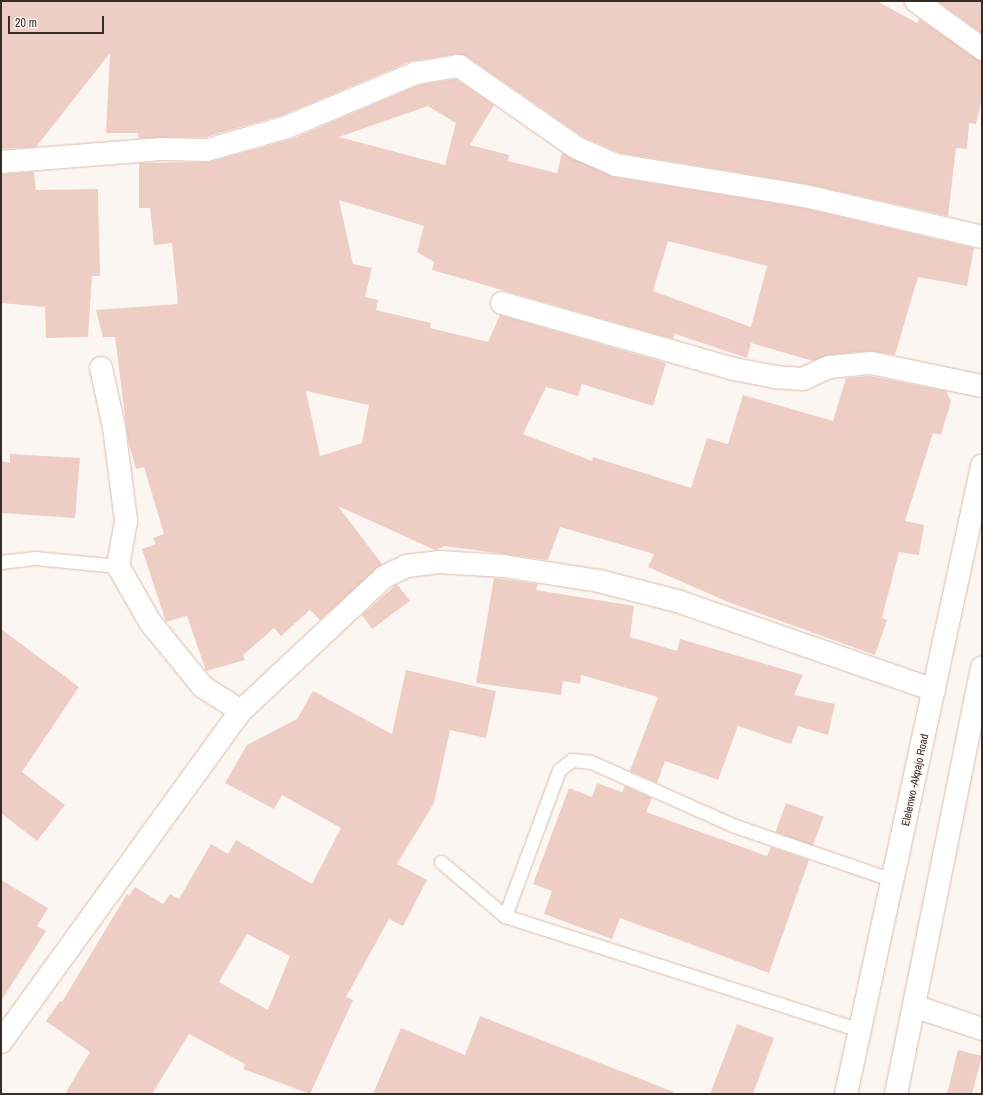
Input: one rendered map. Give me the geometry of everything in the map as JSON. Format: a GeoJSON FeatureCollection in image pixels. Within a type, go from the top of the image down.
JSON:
{"type":"FeatureCollection","features":[{"type":"Feature","properties":{"kind":"street"},"geometry":{"type":"LineString","coordinates":[[916,1],[982,48]]}},
{"type":"Feature","properties":{"kind":"street"},"geometry":{"type":"LineString","coordinates":[[1,162],[161,149],[207,150],[287,127],[416,73],[459,66],[577,148],[616,165],[656,175],[691,175],[805,196],[982,237]]}},
{"type":"Feature","properties":{"kind":"street"},"geometry":{"type":"LineString","coordinates":[[502,303],[734,369],[775,377],[803,379],[829,367],[871,363],[982,386]]}},
{"type":"Feature","properties":{"kind":"street"},"geometry":{"type":"LineString","coordinates":[[101,368],[114,427],[126,521],[118,566],[150,622],[203,687],[241,711]]}},
{"type":"Feature","properties":{"kind":"street","name":"Elelenwo -Akpajo Road"},"geometry":{"type":"LineString","coordinates":[[846,1094],[982,466]]}},
{"type":"Feature","properties":{"kind":"street"},"geometry":{"type":"LineString","coordinates":[[1,1042],[241,711],[384,577],[407,566],[440,562],[503,566],[599,581],[677,601],[934,690]]}},
{"type":"Feature","properties":{"kind":"street"},"geometry":{"type":"LineString","coordinates":[[896,1094],[914,1006],[976,736],[982,668]]}},
{"type":"Feature","properties":{"kind":"street"},"geometry":{"type":"LineString","coordinates":[[914,1006],[982,1028]]}},
{"type":"Feature","properties":{"kind":"lane"},"geometry":{"type":"LineString","coordinates":[[1,562],[35,558],[118,566]]}},
{"type":"Feature","properties":{"kind":"lane"},"geometry":{"type":"LineString","coordinates":[[505,916],[559,770],[572,760],[591,762],[735,826],[893,880]]}},
{"type":"Feature","properties":{"kind":"lane"},"geometry":{"type":"LineString","coordinates":[[441,862],[505,916],[860,1030]]}},
{"type":"Feature","properties":{"kind":"building"},"geometry":{"type":"Polygon","coordinates":[[[1,1],[877,1],[917,23],[919,19],[982,61],[982,98],[976,124],[969,123],[967,149],[956,148],[948,216],[807,184],[620,153],[583,137],[466,56],[458,54],[411,61],[283,115],[205,137],[139,138],[138,133],[106,133],[110,53],[36,147],[1,149],[1,1]]]}},
{"type":"Feature","properties":{"kind":"building"},"geometry":{"type":"Polygon","coordinates":[[[937,1],[982,1],[982,34],[937,1]]]}},
{"type":"Feature","properties":{"kind":"building"},"geometry":{"type":"Polygon","coordinates":[[[456,79],[494,105],[470,145],[509,155],[508,161],[557,173],[562,153],[614,177],[803,208],[974,248],[967,286],[918,277],[895,355],[870,351],[828,355],[813,361],[751,343],[747,358],[675,334],[673,339],[432,270],[434,262],[417,252],[424,226],[339,200],[353,264],[372,268],[365,297],[378,300],[376,310],[431,323],[430,328],[488,342],[500,315],[666,363],[653,406],[582,384],[578,396],[546,387],[523,434],[592,461],[593,457],[691,488],[707,438],[728,444],[743,395],[833,421],[846,378],[870,376],[946,391],[951,401],[941,435],[933,433],[905,521],[924,525],[919,555],[899,552],[882,618],[887,620],[875,655],[728,602],[648,567],[654,554],[560,527],[548,560],[445,546],[435,550],[338,506],[382,564],[320,620],[310,610],[281,636],[274,628],[243,655],[245,660],[206,671],[187,616],[166,622],[142,549],[156,544],[153,538],[164,534],[144,467],[136,469],[128,440],[115,337],[103,337],[96,310],[178,304],[172,243],[154,245],[150,208],[139,208],[139,163],[210,162],[292,139],[419,85],[456,79]],[[428,106],[339,137],[445,165],[456,123],[428,106]],[[668,241],[653,291],[751,327],[767,266],[668,241]],[[306,391],[320,456],[362,443],[369,405],[306,391]]]}},
{"type":"Feature","properties":{"kind":"building"},"geometry":{"type":"Polygon","coordinates":[[[34,172],[36,190],[98,189],[100,276],[92,276],[88,337],[46,338],[45,307],[1,303],[1,174],[34,172]]]}},
{"type":"Feature","properties":{"kind":"building"},"geometry":{"type":"Polygon","coordinates":[[[10,454],[80,458],[75,518],[1,513],[1,461],[10,463],[10,454]]]}},
{"type":"Feature","properties":{"kind":"building"},"geometry":{"type":"Polygon","coordinates":[[[494,578],[538,584],[536,590],[634,606],[630,637],[677,651],[680,639],[803,675],[794,695],[835,704],[828,735],[798,726],[791,744],[738,726],[718,780],[665,761],[657,783],[630,771],[658,697],[581,675],[580,684],[563,681],[561,695],[476,683],[494,578]]]}},
{"type":"Feature","properties":{"kind":"building"},"geometry":{"type":"Polygon","coordinates":[[[397,584],[410,601],[372,629],[362,615],[397,584]]]}},
{"type":"Feature","properties":{"kind":"building"},"geometry":{"type":"Polygon","coordinates":[[[1,629],[79,687],[22,772],[65,805],[37,841],[1,813],[1,629]]]}},
{"type":"Feature","properties":{"kind":"building"},"geometry":{"type":"Polygon","coordinates":[[[406,670],[496,691],[486,738],[450,730],[434,803],[397,864],[427,880],[403,926],[389,919],[346,997],[353,1000],[310,1094],[243,1069],[245,1064],[189,1034],[152,1094],[65,1094],[90,1052],[46,1021],[60,1001],[62,1002],[127,894],[129,896],[135,887],[163,904],[170,894],[179,899],[211,844],[228,854],[236,840],[312,884],[341,828],[282,795],[274,809],[225,783],[247,745],[297,719],[313,691],[392,734],[406,670]],[[247,934],[219,982],[268,1010],[290,956],[247,934]]]}},
{"type":"Feature","properties":{"kind":"building"},"geometry":{"type":"Polygon","coordinates":[[[597,783],[622,792],[625,786],[652,798],[646,812],[767,856],[771,847],[809,860],[769,973],[620,918],[612,939],[544,914],[552,891],[533,884],[569,788],[592,797],[597,783]]]}},
{"type":"Feature","properties":{"kind":"building"},"geometry":{"type":"Polygon","coordinates":[[[786,803],[824,817],[813,846],[775,832],[786,803]]]}},
{"type":"Feature","properties":{"kind":"building"},"geometry":{"type":"Polygon","coordinates":[[[1,880],[48,908],[37,926],[46,931],[1,1001],[1,880]]]}},
{"type":"Feature","properties":{"kind":"building"},"geometry":{"type":"Polygon","coordinates":[[[480,1016],[674,1092],[674,1094],[373,1094],[401,1028],[465,1055],[480,1016]]]}},
{"type":"Feature","properties":{"kind":"building"},"geometry":{"type":"Polygon","coordinates":[[[737,1024],[774,1038],[753,1094],[710,1094],[737,1024]]]}},
{"type":"Feature","properties":{"kind":"building"},"geometry":{"type":"Polygon","coordinates":[[[958,1050],[982,1056],[972,1094],[947,1094],[958,1050]]]}}]}
